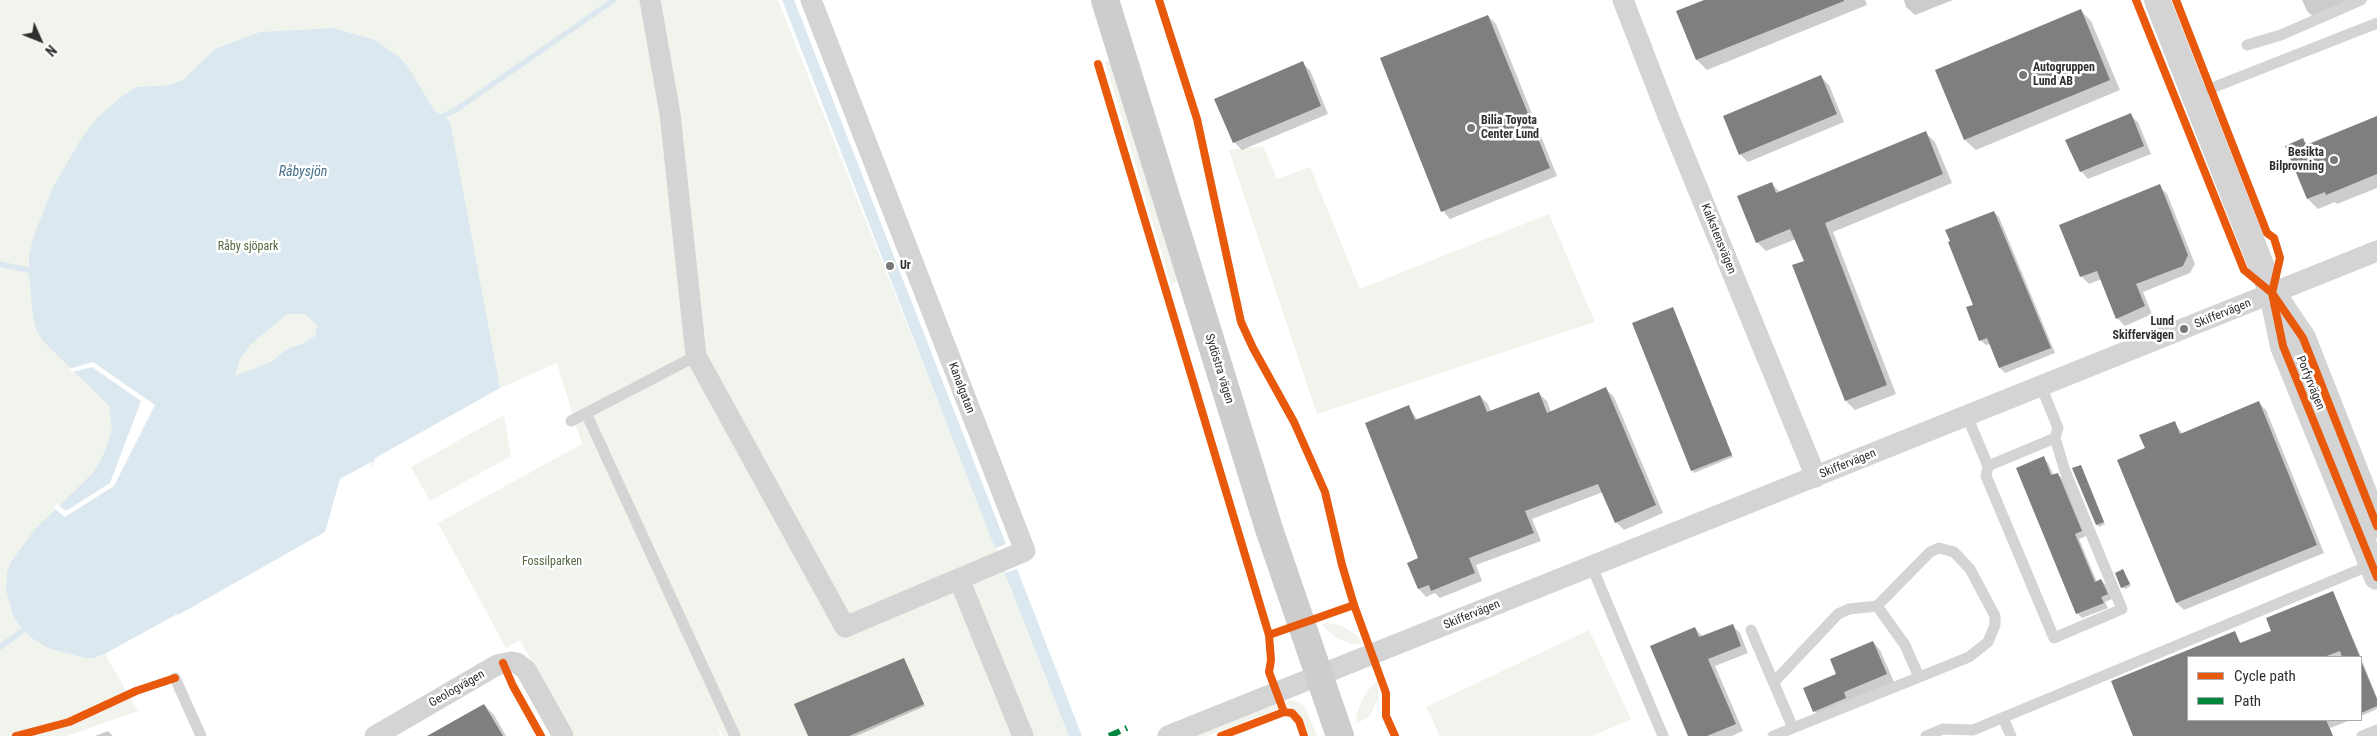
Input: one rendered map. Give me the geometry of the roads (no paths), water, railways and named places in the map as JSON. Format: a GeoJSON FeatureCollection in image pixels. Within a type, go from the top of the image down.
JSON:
{"type":"FeatureCollection","features":[{"type":"Feature","properties":{"kind":"main road","name":"Sydöstra vägen"},"geometry":{"type":"LineString","coordinates":[[1105,0],[1268,529],[1340,736]]}},
{"type":"Feature","properties":{"kind":"street"},"geometry":{"type":"LineString","coordinates":[[650,0],[670,114],[696,356]]}},
{"type":"Feature","properties":{"kind":"street","name":"Kanalgatan"},"geometry":{"type":"LineString","coordinates":[[696,356],[845,626],[1024,552],[811,0]]}},
{"type":"Feature","properties":{"kind":"street","name":"Kalkstensvägen"},"geometry":{"type":"LineString","coordinates":[[1623,0],[1668,116],[1816,477]]}},
{"type":"Feature","properties":{"kind":"street","name":"Porfyrvägen"},"geometry":{"type":"LineString","coordinates":[[2156,0],[2272,293],[2283,346],[2375,568]]}},
{"type":"Feature","properties":{"kind":"street","name":"Skiffervägen"},"geometry":{"type":"LineString","coordinates":[[1168,736],[2377,251]]}},
{"type":"Feature","properties":{"kind":"street","name":"Porfyrvägen"},"geometry":{"type":"LineString","coordinates":[[2272,293],[2302,338],[2377,526]]}},
{"type":"Feature","properties":{"kind":"street"},"geometry":{"type":"LineString","coordinates":[[968,575],[1023,736]]}},
{"type":"Feature","properties":{"kind":"street","name":"Geologvägen"},"geometry":{"type":"LineString","coordinates":[[374,736],[497,666],[510,662],[517,663],[526,670],[563,736]]}},
{"type":"Feature","properties":{"kind":"lane"},"geometry":{"type":"LineString","coordinates":[[2247,45],[2281,35],[2361,0]]}},
{"type":"Feature","properties":{"kind":"lane"},"geometry":{"type":"LineString","coordinates":[[2194,95],[2377,23]]}},
{"type":"Feature","properties":{"kind":"lane"},"geometry":{"type":"LineString","coordinates":[[570,421],[696,356]]}},
{"type":"Feature","properties":{"kind":"lane"},"geometry":{"type":"LineString","coordinates":[[1967,416],[1988,466],[1986,476],[2054,638],[2122,609],[2065,471],[2055,438],[2058,428],[2041,386]]}},
{"type":"Feature","properties":{"kind":"lane"},"geometry":{"type":"LineString","coordinates":[[586,413],[736,736]]}},
{"type":"Feature","properties":{"kind":"lane"},"geometry":{"type":"LineString","coordinates":[[1988,466],[2055,438]]}},
{"type":"Feature","properties":{"kind":"lane"},"geometry":{"type":"LineString","coordinates":[[1773,736],[1969,657],[1988,642],[1996,625],[1995,616],[1970,569],[1954,552],[1939,548],[1930,552],[1877,606],[1849,609],[1838,614],[1774,682]]}},
{"type":"Feature","properties":{"kind":"lane"},"geometry":{"type":"LineString","coordinates":[[1592,567],[1658,735]]}},
{"type":"Feature","properties":{"kind":"lane"},"geometry":{"type":"LineString","coordinates":[[1926,736],[1943,729],[1973,730],[2375,568]]}},
{"type":"Feature","properties":{"kind":"lane"},"geometry":{"type":"LineString","coordinates":[[1877,606],[1905,645],[1919,677]]}},
{"type":"Feature","properties":{"kind":"lane"},"geometry":{"type":"LineString","coordinates":[[1751,630],[1793,728]]}},
{"type":"Feature","properties":{"kind":"lane"},"geometry":{"type":"LineString","coordinates":[[175,678],[201,736]]}},
{"type":"Feature","properties":{"kind":"lane"},"geometry":{"type":"LineString","coordinates":[[2003,718],[2011,736]]}},
{"type":"Feature","properties":{"kind":"lane"},"geometry":{"type":"LineString","coordinates":[[2362,736],[2377,730]]}},
{"type":"Feature","properties":{"kind":"water"},"geometry":{"type":"Polygon","coordinates":[[[782,0],[794,0],[1006,544],[995,548],[782,0]]]}},
{"type":"Feature","properties":{"kind":"water","name":"Råbysjön"},"geometry":{"type":"Polygon","coordinates":[[[333,28],[375,40],[399,57],[408,67],[434,110],[450,121],[500,388],[375,458],[372,467],[352,478],[338,531],[180,619],[177,614],[104,654],[93,658],[85,658],[48,648],[30,637],[14,618],[6,590],[7,572],[11,562],[35,529],[92,474],[102,458],[112,431],[109,406],[43,341],[37,332],[33,317],[29,275],[29,255],[33,238],[53,187],[80,141],[97,118],[121,97],[136,87],[169,85],[183,80],[215,49],[260,32],[333,28]],[[287,314],[250,345],[240,359],[235,376],[271,362],[287,349],[302,344],[315,336],[317,325],[304,314],[287,314]]]}},
{"type":"Feature","properties":{"kind":"water"},"geometry":{"type":"Polygon","coordinates":[[[1017,569],[1082,736],[1069,736],[1005,573],[1017,569]]]}},
{"type":"Feature","properties":{"kind":"waterway"},"geometry":{"type":"LineString","coordinates":[[438,119],[457,109],[614,0]]}},
{"type":"Feature","properties":{"kind":"waterway"},"geometry":{"type":"LineString","coordinates":[[0,264],[36,272]]}},
{"type":"Feature","properties":{"kind":"waterway"},"geometry":{"type":"LineString","coordinates":[[0,647],[29,626]]}},
{"type":"Feature","properties":{"kind":"place","name":"Autogruppen Lund AB"},"geometry":{"type":"Point","coordinates":[2023,75]}},
{"type":"Feature","properties":{"kind":"place","name":"Bilia Toyota Center Lund"},"geometry":{"type":"Point","coordinates":[1471,128]}},
{"type":"Feature","properties":{"kind":"place","name":"Besikta Bilprovning"},"geometry":{"type":"Point","coordinates":[2334,160]}},
{"type":"Feature","properties":{"kind":"place","name":"Ur"},"geometry":{"type":"Point","coordinates":[890,266]}},
{"type":"Feature","properties":{"kind":"place","name":"Lund Skiffervägen"},"geometry":{"type":"Point","coordinates":[2184,329]}},
{"type":"Feature","properties":{"kind":"park label","name":"Råby sjöpark"},"geometry":{"type":"Point","coordinates":[248,247]}},
{"type":"Feature","properties":{"kind":"park label","name":"Fossilparken"},"geometry":{"type":"Point","coordinates":[552,562]}}]}
